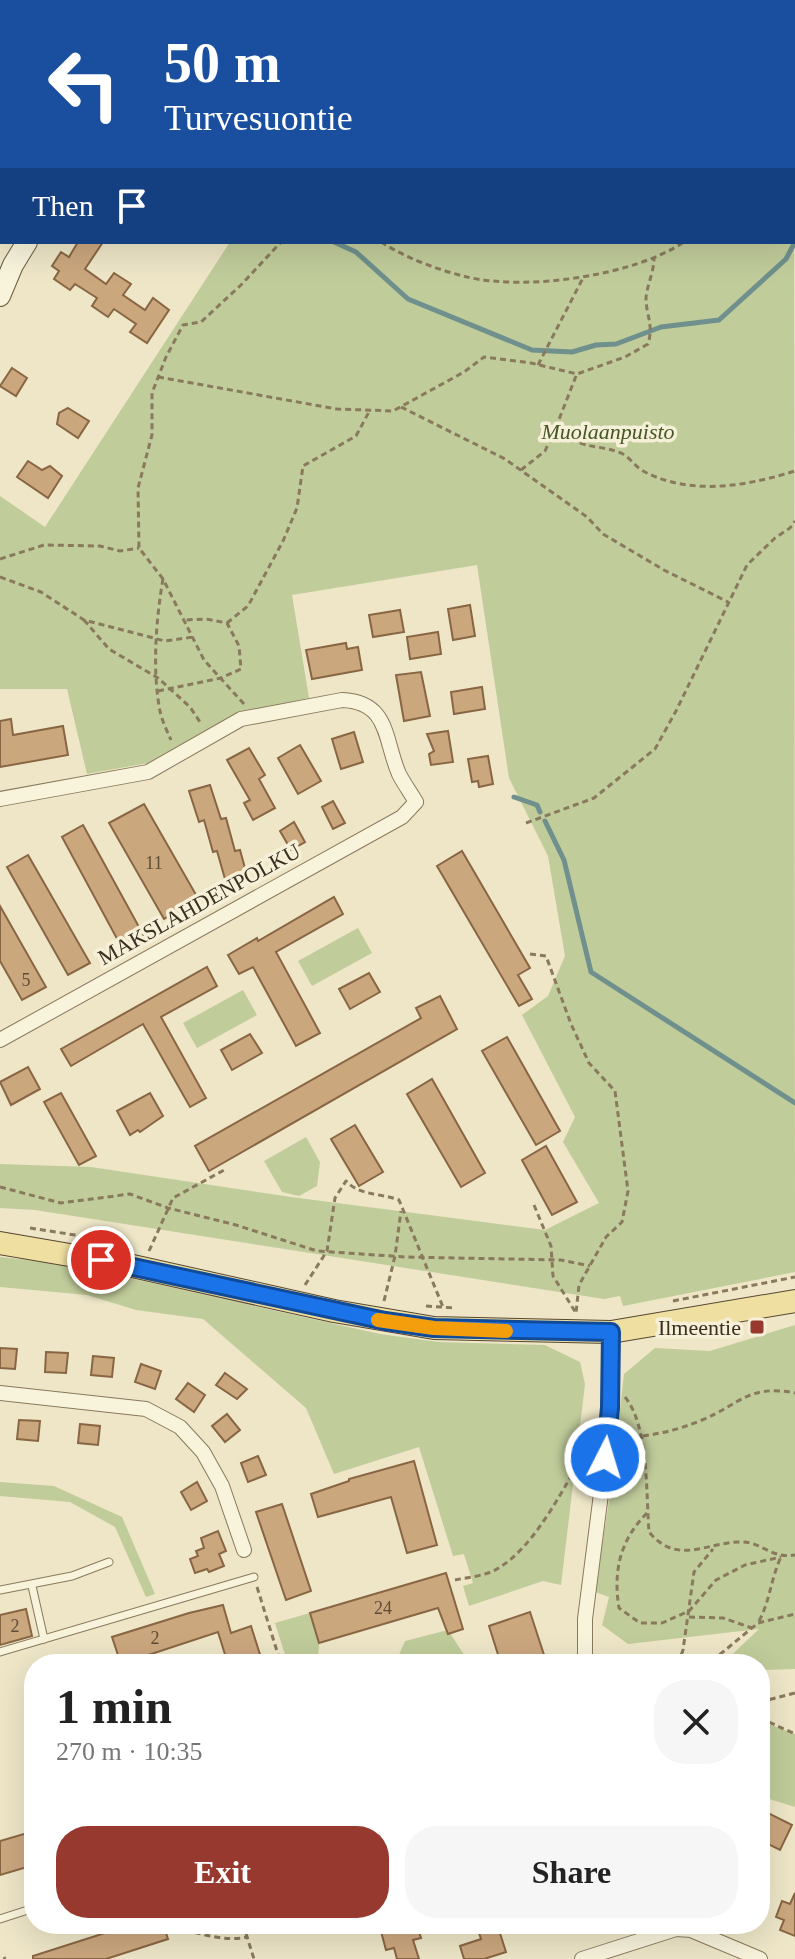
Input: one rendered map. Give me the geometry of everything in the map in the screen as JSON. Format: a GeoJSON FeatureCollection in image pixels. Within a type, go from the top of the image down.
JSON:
{"type":"FeatureCollection","features":[{"type":"Feature","properties":{"kind":"main road"},"geometry":{"type":"LineString","coordinates":[[0,1243],[128,1265],[397,1323],[434,1328],[611,1332],[795,1301]]}},
{"type":"Feature","properties":{"kind":"street"},"geometry":{"type":"LineString","coordinates":[[0,296],[26,244]]}},
{"type":"Feature","properties":{"kind":"street","name":"MAKSLAHDENPOLKU"},"geometry":{"type":"LineString","coordinates":[[0,1040],[402,817],[416,802],[399,774],[382,721],[373,709],[359,700],[342,700],[254,716]]}},
{"type":"Feature","properties":{"kind":"street"},"geometry":{"type":"LineString","coordinates":[[0,799],[148,772],[241,719],[254,716]]}},
{"type":"Feature","properties":{"kind":"street"},"geometry":{"type":"LineString","coordinates":[[585,1654],[586,1607],[608,1439],[611,1332]]}},
{"type":"Feature","properties":{"kind":"street"},"geometry":{"type":"LineString","coordinates":[[0,1393],[146,1409],[180,1427],[203,1452],[222,1486],[244,1550]]}},
{"type":"Feature","properties":{"kind":"street"},"geometry":{"type":"LineString","coordinates":[[582,1959],[644,1934]]}},
{"type":"Feature","properties":{"kind":"street"},"geometry":{"type":"LineString","coordinates":[[701,1934],[760,1959]]}},
{"type":"Feature","properties":{"kind":"lane"},"geometry":{"type":"LineString","coordinates":[[0,1590],[72,1576],[109,1562]]}},
{"type":"Feature","properties":{"kind":"lane"},"geometry":{"type":"LineString","coordinates":[[0,1652],[254,1577]]}},
{"type":"Feature","properties":{"kind":"lane"},"geometry":{"type":"LineString","coordinates":[[32,1586],[44,1639]]}},
{"type":"Feature","properties":{"kind":"lane"},"geometry":{"type":"LineString","coordinates":[[0,1919],[24,1911]]}},
{"type":"Feature","properties":{"kind":"path"},"geometry":{"type":"LineString","coordinates":[[254,716],[204,660],[163,579],[139,548],[138,488],[152,435],[152,393],[183,325],[201,322],[279,244]]}},
{"type":"Feature","properties":{"kind":"path"},"geometry":{"type":"LineString","coordinates":[[384,244],[397,253],[468,277],[519,282],[584,276],[627,268],[680,244]]}},
{"type":"Feature","properties":{"kind":"path"},"geometry":{"type":"LineString","coordinates":[[158,377],[337,409],[393,411],[464,372],[484,357],[577,374],[625,357],[648,344],[652,330],[646,297],[654,273],[654,258]]}},
{"type":"Feature","properties":{"kind":"path"},"geometry":{"type":"LineString","coordinates":[[538,365],[584,276]]}},
{"type":"Feature","properties":{"kind":"path"},"geometry":{"type":"LineString","coordinates":[[521,470],[545,451],[577,374]]}},
{"type":"Feature","properties":{"kind":"path"},"geometry":{"type":"LineString","coordinates":[[401,407],[505,459],[587,517],[603,534],[664,570],[728,602]]}},
{"type":"Feature","properties":{"kind":"path"},"geometry":{"type":"LineString","coordinates":[[184,620],[206,619],[227,623],[248,606],[297,508],[303,466],[356,436],[370,410]]}},
{"type":"Feature","properties":{"kind":"path"},"geometry":{"type":"LineString","coordinates":[[558,422],[566,435],[588,447],[622,453],[643,472],[672,482],[737,487],[795,471]]}},
{"type":"Feature","properties":{"kind":"path"},"geometry":{"type":"LineString","coordinates":[[526,823],[594,798],[655,749],[747,565],[795,521]]}},
{"type":"Feature","properties":{"kind":"path"},"geometry":{"type":"LineString","coordinates":[[0,559],[44,545],[91,545],[120,551],[139,548]]}},
{"type":"Feature","properties":{"kind":"path"},"geometry":{"type":"LineString","coordinates":[[0,577],[41,592],[84,620],[109,649],[158,678],[190,707],[210,736]]}},
{"type":"Feature","properties":{"kind":"path"},"geometry":{"type":"LineString","coordinates":[[163,579],[156,639],[158,691],[160,712],[177,756]]}},
{"type":"Feature","properties":{"kind":"path"},"geometry":{"type":"LineString","coordinates":[[84,620],[165,641],[193,637]]}},
{"type":"Feature","properties":{"kind":"path"},"geometry":{"type":"LineString","coordinates":[[158,691],[221,678],[241,669],[239,646],[227,623]]}},
{"type":"Feature","properties":{"kind":"path"},"geometry":{"type":"LineString","coordinates":[[530,954],[546,956],[589,1063],[615,1091],[628,1191],[622,1222],[606,1237],[579,1285],[576,1313]]}},
{"type":"Feature","properties":{"kind":"path"},"geometry":{"type":"LineString","coordinates":[[149,1251],[173,1198],[226,1169]]}},
{"type":"Feature","properties":{"kind":"path"},"geometry":{"type":"LineString","coordinates":[[305,1285],[327,1251],[335,1198],[346,1181],[353,1189],[385,1194],[399,1200],[443,1307]]}},
{"type":"Feature","properties":{"kind":"path"},"geometry":{"type":"LineString","coordinates":[[0,1187],[61,1203],[130,1194],[168,1208],[327,1251],[552,1261],[590,1266]]}},
{"type":"Feature","properties":{"kind":"path"},"geometry":{"type":"LineString","coordinates":[[534,1205],[551,1246],[553,1276],[576,1313]]}},
{"type":"Feature","properties":{"kind":"path"},"geometry":{"type":"LineString","coordinates":[[371,1299],[384,1301],[402,1207]]}},
{"type":"Feature","properties":{"kind":"path"},"geometry":{"type":"LineString","coordinates":[[29,1227],[103,1240]]}},
{"type":"Feature","properties":{"kind":"path"},"geometry":{"type":"LineString","coordinates":[[668,1302],[795,1277]]}},
{"type":"Feature","properties":{"kind":"path"},"geometry":{"type":"LineString","coordinates":[[413,1305],[464,1309]]}},
{"type":"Feature","properties":{"kind":"path"},"geometry":{"type":"LineString","coordinates":[[576,1313],[588,1312]]}},
{"type":"Feature","properties":{"kind":"path"},"geometry":{"type":"LineString","coordinates":[[611,1381],[632,1406],[641,1437],[649,1532],[659,1544],[695,1552],[744,1541],[781,1557]]}},
{"type":"Feature","properties":{"kind":"path"},"geometry":{"type":"LineString","coordinates":[[608,1439],[667,1433],[705,1419],[746,1396],[772,1389],[795,1393]]}},
{"type":"Feature","properties":{"kind":"path"},"geometry":{"type":"LineString","coordinates":[[455,1580],[494,1571],[510,1560],[543,1521],[584,1454]]}},
{"type":"Feature","properties":{"kind":"path"},"geometry":{"type":"LineString","coordinates":[[647,1512],[631,1528],[618,1559],[616,1588],[619,1608],[640,1623],[662,1623],[689,1614],[723,1618],[752,1628]]}},
{"type":"Feature","properties":{"kind":"path"},"geometry":{"type":"LineString","coordinates":[[680,1654],[694,1572],[714,1548]]}},
{"type":"Feature","properties":{"kind":"path"},"geometry":{"type":"LineString","coordinates":[[689,1614],[716,1580],[745,1565],[795,1555]]}},
{"type":"Feature","properties":{"kind":"path"},"geometry":{"type":"LineString","coordinates":[[720,1654],[758,1623],[767,1607],[772,1577],[781,1557]]}},
{"type":"Feature","properties":{"kind":"path"},"geometry":{"type":"LineString","coordinates":[[254,1577],[278,1654]]}},
{"type":"Feature","properties":{"kind":"path"},"geometry":{"type":"LineString","coordinates":[[758,1623],[795,1614]]}},
{"type":"Feature","properties":{"kind":"path"},"geometry":{"type":"LineString","coordinates":[[770,1699],[795,1693]]}},
{"type":"Feature","properties":{"kind":"path"},"geometry":{"type":"LineString","coordinates":[[770,1723],[795,1734]]}},
{"type":"Feature","properties":{"kind":"path"},"geometry":{"type":"LineString","coordinates":[[201,1934],[237,1939],[247,1937]]}},
{"type":"Feature","properties":{"kind":"path"},"geometry":{"type":"LineString","coordinates":[[246,1934],[254,1959]]}},
{"type":"Feature","properties":{"kind":"green space","name":"Muolaanpuisto"},"geometry":{"type":"Polygon","coordinates":[[[229,244],[794,244],[795,1272],[623,1306],[620,1296],[604,1299],[35,1210],[0,1208],[0,1164],[91,1167],[545,1230],[599,1203],[563,1142],[575,1117],[522,1015],[548,996],[565,956],[548,856],[509,778],[477,565],[292,595],[309,698],[237,714],[148,763],[87,774],[67,689],[0,689],[0,496],[45,527],[229,244]]]}},
{"type":"Feature","properties":{"kind":"green space"},"geometry":{"type":"Polygon","coordinates":[[[358,928],[372,953],[312,986],[298,961],[358,928]]]}},
{"type":"Feature","properties":{"kind":"green space"},"geometry":{"type":"Polygon","coordinates":[[[243,990],[257,1015],[197,1048],[183,1023],[243,990]]]}},
{"type":"Feature","properties":{"kind":"green space"},"geometry":{"type":"Polygon","coordinates":[[[306,1137],[320,1162],[317,1186],[299,1196],[282,1192],[264,1161],[306,1137]]]}},
{"type":"Feature","properties":{"kind":"green space"},"geometry":{"type":"Polygon","coordinates":[[[0,1257],[66,1264],[380,1334],[439,1342],[545,1345],[580,1362],[585,1384],[561,1585],[543,1581],[469,1606],[463,1586],[473,1583],[464,1554],[453,1556],[419,1447],[334,1474],[306,1408],[203,1319],[136,1310],[87,1295],[0,1287],[0,1257]]]}},
{"type":"Feature","properties":{"kind":"green space"},"geometry":{"type":"Polygon","coordinates":[[[795,1325],[795,1669],[770,1670],[770,1654],[733,1654],[759,1629],[628,1644],[602,1625],[609,1597],[595,1592],[624,1374],[655,1348],[710,1351],[795,1325]]]}},
{"type":"Feature","properties":{"kind":"green space"},"geometry":{"type":"Polygon","coordinates":[[[0,1482],[54,1486],[122,1517],[155,1594],[146,1597],[115,1527],[70,1502],[0,1496],[0,1482]]]}},
{"type":"Feature","properties":{"kind":"green space"},"geometry":{"type":"Polygon","coordinates":[[[310,1613],[319,1643],[318,1654],[285,1654],[275,1623],[310,1613]]]}},
{"type":"Feature","properties":{"kind":"green space"},"geometry":{"type":"Polygon","coordinates":[[[448,1630],[464,1654],[399,1654],[405,1641],[448,1630]]]}},
{"type":"Feature","properties":{"kind":"green space"},"geometry":{"type":"Polygon","coordinates":[[[770,1725],[795,1734],[795,1807],[770,1799],[770,1725]]]}},
{"type":"Feature","properties":{"kind":"building"},"geometry":{"type":"Polygon","coordinates":[[[77,244],[102,244],[85,269],[106,284],[114,273],[131,284],[123,295],[145,310],[153,298],[169,310],[147,343],[130,332],[136,324],[114,309],[108,317],[92,306],[97,298],[75,284],[70,290],[54,279],[59,271],[52,266],[61,252],[69,257],[77,244]]]}},
{"type":"Feature","properties":{"kind":"building"},"geometry":{"type":"Polygon","coordinates":[[[12,368],[27,378],[16,396],[0,386],[12,368]]]}},
{"type":"Feature","properties":{"kind":"building"},"geometry":{"type":"Polygon","coordinates":[[[68,408],[89,421],[78,438],[57,424],[59,413],[68,408]]]}},
{"type":"Feature","properties":{"kind":"building"},"geometry":{"type":"Polygon","coordinates":[[[28,461],[42,470],[50,466],[62,476],[48,498],[17,477],[28,461]]]}},
{"type":"Feature","properties":{"kind":"building"},"geometry":{"type":"Polygon","coordinates":[[[470,605],[475,636],[453,640],[448,609],[470,605]]]}},
{"type":"Feature","properties":{"kind":"building"},"geometry":{"type":"Polygon","coordinates":[[[400,610],[404,632],[373,637],[369,615],[400,610]]]}},
{"type":"Feature","properties":{"kind":"building"},"geometry":{"type":"Polygon","coordinates":[[[438,632],[441,654],[410,659],[407,637],[438,632]]]}},
{"type":"Feature","properties":{"kind":"building"},"geometry":{"type":"Polygon","coordinates":[[[346,643],[347,649],[358,647],[362,670],[312,679],[306,650],[346,643]]]}},
{"type":"Feature","properties":{"kind":"building"},"geometry":{"type":"Polygon","coordinates":[[[421,672],[430,716],[404,721],[396,675],[421,672]]]}},
{"type":"Feature","properties":{"kind":"building"},"geometry":{"type":"Polygon","coordinates":[[[482,687],[485,709],[454,714],[451,692],[482,687]]]}},
{"type":"Feature","properties":{"kind":"building"},"geometry":{"type":"Polygon","coordinates":[[[11,719],[13,735],[63,726],[68,755],[0,767],[0,721],[11,719]]]}},
{"type":"Feature","properties":{"kind":"building"},"geometry":{"type":"Polygon","coordinates":[[[448,731],[453,762],[431,765],[429,754],[434,751],[427,734],[448,731]]]}},
{"type":"Feature","properties":{"kind":"building"},"geometry":{"type":"Polygon","coordinates":[[[354,732],[363,762],[341,769],[332,739],[354,732]]]}},
{"type":"Feature","properties":{"kind":"building"},"geometry":{"type":"Polygon","coordinates":[[[300,745],[321,781],[298,794],[278,758],[300,745]]]}},
{"type":"Feature","properties":{"kind":"building"},"geometry":{"type":"Polygon","coordinates":[[[249,748],[265,775],[259,779],[275,808],[253,820],[244,803],[250,800],[227,760],[249,748]]]}},
{"type":"Feature","properties":{"kind":"building"},"geometry":{"type":"Polygon","coordinates":[[[488,756],[493,784],[479,787],[478,781],[472,782],[468,759],[488,756]]]}},
{"type":"Feature","properties":{"kind":"building"},"geometry":{"type":"Polygon","coordinates":[[[210,785],[221,819],[226,818],[235,851],[240,850],[248,879],[227,886],[217,851],[213,852],[204,820],[199,822],[189,791],[210,785]]]}},
{"type":"Feature","properties":{"kind":"building"},"geometry":{"type":"Polygon","coordinates":[[[333,801],[345,823],[333,829],[322,807],[333,801]]]}},
{"type":"Feature","properties":{"kind":"building"},"geometry":{"type":"Polygon","coordinates":[[[144,804],[199,900],[164,919],[109,823],[144,804]]]}},
{"type":"Feature","properties":{"kind":"building"},"geometry":{"type":"Polygon","coordinates":[[[294,822],[305,842],[291,850],[280,831],[294,822]]]}},
{"type":"Feature","properties":{"kind":"building"},"geometry":{"type":"Polygon","coordinates":[[[83,825],[144,936],[122,948],[62,837],[83,825]]]}},
{"type":"Feature","properties":{"kind":"building"},"geometry":{"type":"Polygon","coordinates":[[[462,851],[530,968],[518,975],[532,999],[519,1006],[437,866],[462,851]]]}},
{"type":"Feature","properties":{"kind":"building"},"geometry":{"type":"Polygon","coordinates":[[[28,855],[90,963],[68,975],[7,867],[28,855]]]}},
{"type":"Feature","properties":{"kind":"building"},"geometry":{"type":"Polygon","coordinates":[[[334,897],[343,914],[276,952],[320,1033],[296,1046],[253,967],[239,974],[228,955],[334,897]]]}},
{"type":"Feature","properties":{"kind":"building"},"geometry":{"type":"Polygon","coordinates":[[[0,906],[46,987],[22,1000],[0,961],[0,906]]]}},
{"type":"Feature","properties":{"kind":"building"},"geometry":{"type":"Polygon","coordinates":[[[207,967],[217,986],[161,1017],[206,1098],[190,1107],[143,1024],[71,1066],[61,1049],[207,967]]]}},
{"type":"Feature","properties":{"kind":"building"},"geometry":{"type":"Polygon","coordinates":[[[369,973],[380,992],[350,1009],[339,989],[369,973]]]}},
{"type":"Feature","properties":{"kind":"building"},"geometry":{"type":"Polygon","coordinates":[[[440,996],[457,1029],[209,1171],[195,1146],[421,1018],[416,1008],[440,996]]]}},
{"type":"Feature","properties":{"kind":"building"},"geometry":{"type":"Polygon","coordinates":[[[250,1034],[262,1053],[232,1070],[221,1050],[250,1034]]]}},
{"type":"Feature","properties":{"kind":"building"},"geometry":{"type":"Polygon","coordinates":[[[507,1037],[560,1131],[536,1145],[482,1051],[507,1037]]]}},
{"type":"Feature","properties":{"kind":"building"},"geometry":{"type":"Polygon","coordinates":[[[28,1067],[40,1089],[11,1105],[0,1082],[28,1067]]]}},
{"type":"Feature","properties":{"kind":"building"},"geometry":{"type":"Polygon","coordinates":[[[432,1079],[485,1173],[461,1187],[407,1094],[432,1079]]]}},
{"type":"Feature","properties":{"kind":"building"},"geometry":{"type":"Polygon","coordinates":[[[61,1093],[96,1156],[79,1165],[44,1102],[61,1093]]]}},
{"type":"Feature","properties":{"kind":"building"},"geometry":{"type":"Polygon","coordinates":[[[150,1093],[163,1116],[130,1135],[117,1111],[150,1093]]]}},
{"type":"Feature","properties":{"kind":"building"},"geometry":{"type":"Polygon","coordinates":[[[355,1125],[383,1172],[359,1186],[331,1139],[355,1125]]]}},
{"type":"Feature","properties":{"kind":"building"},"geometry":{"type":"Polygon","coordinates":[[[546,1146],[577,1202],[552,1215],[522,1160],[546,1146]]]}},
{"type":"Feature","properties":{"kind":"building"},"geometry":{"type":"Polygon","coordinates":[[[0,1348],[17,1349],[15,1369],[0,1368],[0,1348]]]}},
{"type":"Feature","properties":{"kind":"building"},"geometry":{"type":"Polygon","coordinates":[[[46,1352],[68,1353],[66,1373],[45,1372],[46,1352]]]}},
{"type":"Feature","properties":{"kind":"building"},"geometry":{"type":"Polygon","coordinates":[[[93,1356],[114,1358],[112,1377],[91,1375],[93,1356]]]}},
{"type":"Feature","properties":{"kind":"building"},"geometry":{"type":"Polygon","coordinates":[[[141,1364],[161,1371],[155,1389],[135,1382],[141,1364]]]}},
{"type":"Feature","properties":{"kind":"building"},"geometry":{"type":"Polygon","coordinates":[[[225,1373],[247,1389],[237,1399],[216,1385],[225,1373]]]}},
{"type":"Feature","properties":{"kind":"building"},"geometry":{"type":"Polygon","coordinates":[[[188,1383],[205,1395],[194,1412],[176,1399],[188,1383]]]}},
{"type":"Feature","properties":{"kind":"building"},"geometry":{"type":"Polygon","coordinates":[[[227,1414],[240,1430],[225,1442],[212,1426],[227,1414]]]}},
{"type":"Feature","properties":{"kind":"building"},"geometry":{"type":"Polygon","coordinates":[[[19,1420],[40,1421],[38,1441],[17,1439],[19,1420]]]}},
{"type":"Feature","properties":{"kind":"building"},"geometry":{"type":"Polygon","coordinates":[[[80,1424],[100,1426],[98,1445],[78,1443],[80,1424]]]}},
{"type":"Feature","properties":{"kind":"building"},"geometry":{"type":"Polygon","coordinates":[[[258,1456],[266,1475],[248,1482],[241,1463],[258,1456]]]}},
{"type":"Feature","properties":{"kind":"building"},"geometry":{"type":"Polygon","coordinates":[[[414,1461],[437,1545],[407,1553],[391,1497],[318,1517],[311,1494],[349,1479],[414,1461]]]}},
{"type":"Feature","properties":{"kind":"building"},"geometry":{"type":"Polygon","coordinates":[[[197,1482],[207,1501],[191,1510],[181,1492],[197,1482]]]}},
{"type":"Feature","properties":{"kind":"building"},"geometry":{"type":"Polygon","coordinates":[[[282,1504],[311,1591],[286,1600],[256,1512],[282,1504]]]}},
{"type":"Feature","properties":{"kind":"building"},"geometry":{"type":"Polygon","coordinates":[[[218,1531],[226,1551],[219,1554],[224,1566],[195,1573],[190,1559],[198,1556],[196,1551],[204,1548],[201,1538],[218,1531]]]}},
{"type":"Feature","properties":{"kind":"building"},"geometry":{"type":"Polygon","coordinates":[[[446,1573],[463,1629],[448,1634],[438,1608],[319,1643],[310,1613],[446,1573]]]}},
{"type":"Feature","properties":{"kind":"building"},"geometry":{"type":"Polygon","coordinates":[[[223,1605],[231,1633],[251,1626],[260,1654],[225,1654],[218,1632],[151,1654],[118,1654],[112,1637],[223,1605]]]}},
{"type":"Feature","properties":{"kind":"building"},"geometry":{"type":"Polygon","coordinates":[[[26,1609],[32,1636],[0,1645],[0,1615],[26,1609]]]}},
{"type":"Feature","properties":{"kind":"building"},"geometry":{"type":"Polygon","coordinates":[[[530,1612],[544,1654],[498,1654],[489,1626],[530,1612]]]}},
{"type":"Feature","properties":{"kind":"building"},"geometry":{"type":"Polygon","coordinates":[[[770,1814],[792,1825],[780,1850],[770,1845],[770,1814]]]}},
{"type":"Feature","properties":{"kind":"building"},"geometry":{"type":"Polygon","coordinates":[[[24,1834],[24,1868],[0,1875],[0,1841],[24,1834]]]}},
{"type":"Feature","properties":{"kind":"building"},"geometry":{"type":"Polygon","coordinates":[[[795,1893],[795,1936],[780,1930],[784,1920],[776,1917],[782,1901],[790,1904],[795,1893]]]}},
{"type":"Feature","properties":{"kind":"building"},"geometry":{"type":"Polygon","coordinates":[[[102,1934],[166,1934],[168,1939],[106,1959],[33,1959],[33,1956],[102,1934]]]}},
{"type":"Feature","properties":{"kind":"building"},"geometry":{"type":"Polygon","coordinates":[[[382,1934],[420,1934],[421,1938],[413,1940],[419,1959],[397,1959],[394,1948],[386,1950],[382,1934]]]}},
{"type":"Feature","properties":{"kind":"building"},"geometry":{"type":"Polygon","coordinates":[[[479,1934],[500,1934],[506,1952],[484,1959],[464,1959],[460,1946],[481,1939],[479,1934]]]}},
{"type":"Feature","properties":{"kind":"waterway"},"geometry":{"type":"LineString","coordinates":[[338,244],[356,252],[408,299],[532,350],[572,352],[596,345],[616,344],[661,327],[719,320],[786,259],[794,244]]}},
{"type":"Feature","properties":{"kind":"waterway"},"geometry":{"type":"LineString","coordinates":[[514,797],[537,805],[540,812]]}},
{"type":"Feature","properties":{"kind":"waterway"},"geometry":{"type":"LineString","coordinates":[[545,821],[564,860],[591,972],[795,1103]]}},
{"type":"Feature","properties":{"kind":"slow traffic"},"geometry":{"type":"LineString","coordinates":[[378,1320],[434,1328],[506,1331]]}},
{"type":"Feature","properties":{"kind":"place","name":"Ilmeentie"},"geometry":{"type":"Point","coordinates":[757,1327]}},
{"type":"Feature","properties":{"kind":"route"},"geometry":{"type":"LineString","coordinates":[[101,1260],[334,1311],[434,1328],[611,1332],[610,1408],[605,1458]]}}]}
